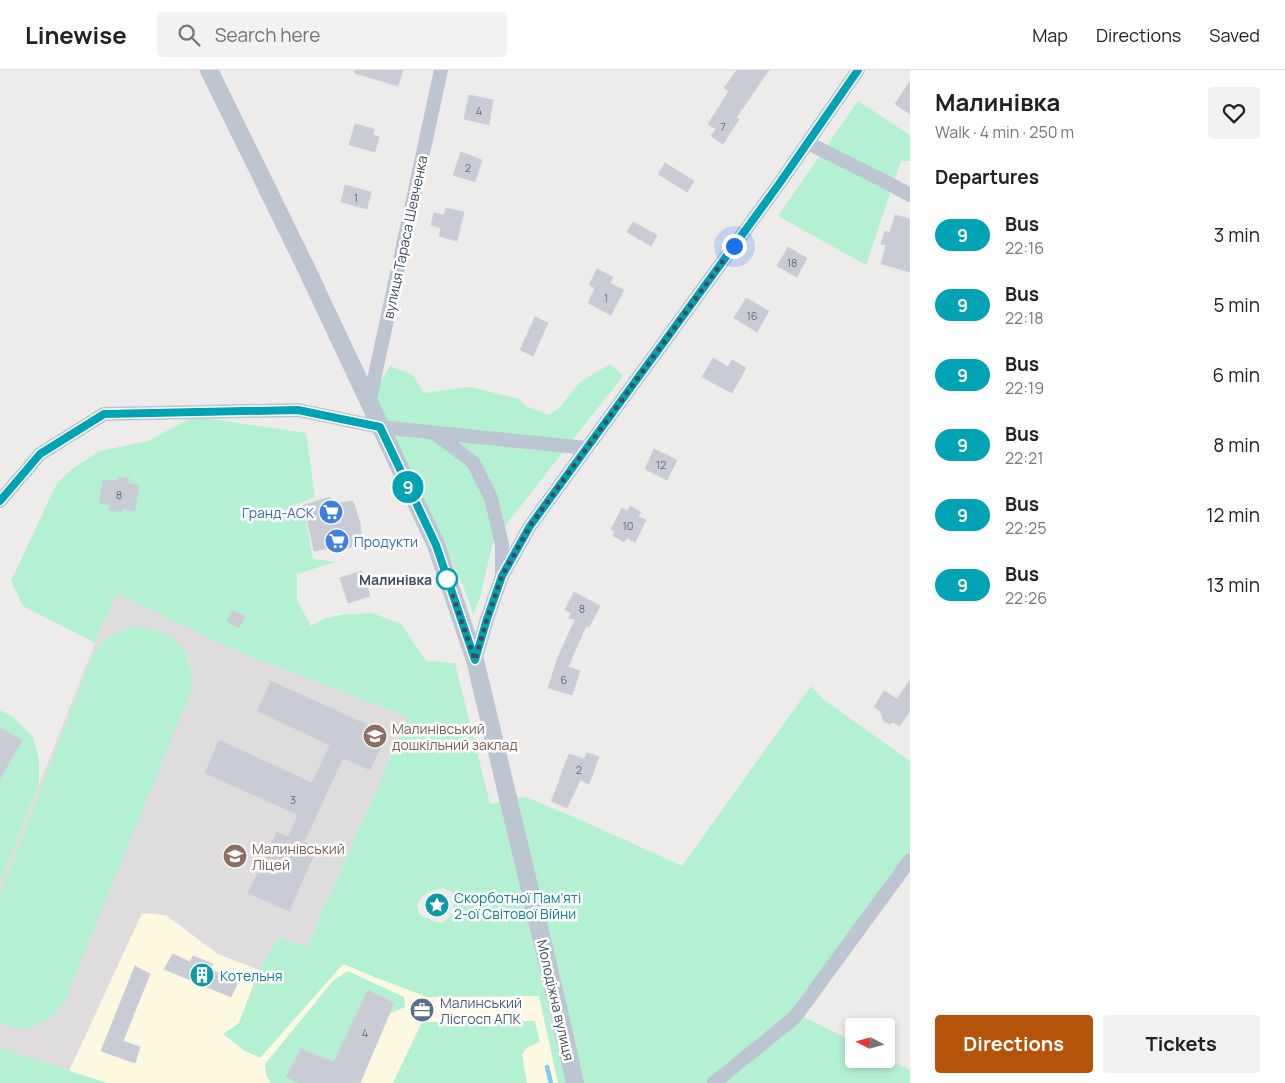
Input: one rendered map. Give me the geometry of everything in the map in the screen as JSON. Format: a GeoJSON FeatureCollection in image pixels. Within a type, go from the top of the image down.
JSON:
{"type":"FeatureCollection","features":[{"type":"Feature","properties":{"kind":"street","name":"Молодіжна вулиця"},"geometry":{"type":"LineString","coordinates":[[209,70],[308,272],[436,545],[475,660],[575,1083]]}},
{"type":"Feature","properties":{"kind":"street","name":"вулиця Тараса Шевченка"},"geometry":{"type":"LineString","coordinates":[[369,403],[441,70]]}},
{"type":"Feature","properties":{"kind":"street"},"geometry":{"type":"LineString","coordinates":[[475,660],[502,576],[530,526],[779,184],[858,70]]}},
{"type":"Feature","properties":{"kind":"street"},"geometry":{"type":"LineString","coordinates":[[808,143],[910,195]]}},
{"type":"Feature","properties":{"kind":"street"},"geometry":{"type":"LineString","coordinates":[[0,501],[40,454],[104,414],[298,410],[380,427],[586,448]]}},
{"type":"Feature","properties":{"kind":"street"},"geometry":{"type":"LineString","coordinates":[[434,433],[473,462],[491,498],[502,544],[502,576]]}},
{"type":"Feature","properties":{"kind":"street"},"geometry":{"type":"LineString","coordinates":[[714,1083],[795,1018],[910,860]]}},
{"type":"Feature","properties":{"kind":"shaded area","name":"Малинівський Ліцей"},"geometry":{"type":"Polygon","coordinates":[[[116,593],[236,651],[408,717],[307,947],[279,937],[259,970],[218,954],[166,915],[142,913],[69,1071],[0,1048],[0,1023],[7,1027],[190,665],[187,655],[180,646],[135,627],[123,629],[113,634],[102,642],[93,653],[0,895],[0,884],[116,593]]]}},
{"type":"Feature","properties":{"kind":"shaded area","name":"Малинський Лісгосп АПК"},"geometry":{"type":"Polygon","coordinates":[[[142,913],[166,915],[218,954],[259,970],[239,1023],[243,1050],[260,1058],[343,964],[427,997],[539,996],[558,1083],[107,1083],[69,1071],[142,913]]]}},
{"type":"Feature","properties":{"kind":"green space"},"geometry":{"type":"Polygon","coordinates":[[[858,101],[910,135],[910,161],[901,161],[866,265],[778,216],[858,101]]]}},
{"type":"Feature","properties":{"kind":"green space"},"geometry":{"type":"Polygon","coordinates":[[[610,364],[623,376],[492,545],[480,598],[473,614],[463,585],[374,393],[390,366],[413,375],[424,393],[470,387],[519,399],[526,406],[549,415],[561,406],[579,383],[610,364]]]}},
{"type":"Feature","properties":{"kind":"green space"},"geometry":{"type":"Polygon","coordinates":[[[191,418],[204,418],[306,433],[315,497],[288,508],[292,520],[305,516],[313,559],[335,562],[297,574],[297,600],[311,626],[326,618],[372,613],[401,624],[426,661],[455,663],[490,804],[526,797],[682,866],[811,686],[824,700],[910,761],[910,864],[804,1017],[845,1038],[845,1068],[895,1068],[895,1063],[910,1070],[910,1083],[558,1083],[539,996],[427,997],[343,964],[260,1058],[243,1050],[223,1034],[239,1023],[259,970],[279,937],[307,947],[408,717],[236,651],[116,593],[95,643],[23,606],[11,581],[57,483],[72,469],[100,451],[148,441],[191,418]],[[442,888],[424,895],[417,905],[420,915],[443,923],[454,909],[452,891],[442,888]]]}},
{"type":"Feature","properties":{"kind":"green space"},"geometry":{"type":"Polygon","coordinates":[[[135,627],[160,632],[178,644],[185,653],[189,663],[192,689],[65,1000],[52,1015],[37,1025],[28,1028],[10,1027],[0,1023],[0,895],[93,653],[112,635],[135,627]]]}},
{"type":"Feature","properties":{"kind":"green space"},"geometry":{"type":"Polygon","coordinates":[[[0,710],[14,718],[33,737],[39,760],[39,784],[0,884],[0,710]]]}},
{"type":"Feature","properties":{"kind":"green space"},"geometry":{"type":"Polygon","coordinates":[[[348,971],[404,997],[405,1007],[389,1014],[394,1003],[368,990],[334,1062],[301,1049],[287,1077],[299,1083],[271,1083],[266,1074],[265,1064],[333,981],[348,971]]]}},
{"type":"Feature","properties":{"kind":"green space"},"geometry":{"type":"Polygon","coordinates":[[[535,1021],[540,1042],[528,1047],[522,1054],[527,1083],[393,1083],[422,1022],[535,1021]]]}},
{"type":"Feature","properties":{"kind":"green space"},"geometry":{"type":"Polygon","coordinates":[[[0,1048],[107,1083],[0,1083],[0,1048]]]}},
{"type":"Feature","properties":{"kind":"building"},"geometry":{"type":"Polygon","coordinates":[[[355,70],[403,70],[398,86],[354,73],[355,70]]]}},
{"type":"Feature","properties":{"kind":"building"},"geometry":{"type":"Polygon","coordinates":[[[737,70],[769,70],[736,118],[739,119],[723,144],[711,136],[716,129],[708,124],[729,91],[724,88],[737,70]]]}},
{"type":"Feature","properties":{"kind":"building"},"geometry":{"type":"Polygon","coordinates":[[[910,81],[910,114],[895,104],[910,81]]]}},
{"type":"Feature","properties":{"kind":"building"},"geometry":{"type":"Polygon","coordinates":[[[469,95],[493,100],[489,125],[464,119],[469,95]]]}},
{"type":"Feature","properties":{"kind":"building"},"geometry":{"type":"Polygon","coordinates":[[[355,124],[374,129],[373,135],[379,137],[375,152],[349,145],[355,124]]]}},
{"type":"Feature","properties":{"kind":"building"},"geometry":{"type":"Polygon","coordinates":[[[461,152],[482,160],[475,182],[453,175],[461,152]]]}},
{"type":"Feature","properties":{"kind":"building"},"geometry":{"type":"Polygon","coordinates":[[[665,163],[694,181],[687,192],[658,174],[665,163]]]}},
{"type":"Feature","properties":{"kind":"building"},"geometry":{"type":"Polygon","coordinates":[[[345,185],[371,192],[367,209],[341,202],[345,185]]]}},
{"type":"Feature","properties":{"kind":"building"},"geometry":{"type":"Polygon","coordinates":[[[446,208],[464,212],[457,241],[439,236],[441,228],[431,225],[434,213],[444,215],[446,208]]]}},
{"type":"Feature","properties":{"kind":"building"},"geometry":{"type":"Polygon","coordinates":[[[895,215],[910,219],[910,272],[881,264],[886,245],[881,244],[885,231],[890,233],[895,215]]]}},
{"type":"Feature","properties":{"kind":"building"},"geometry":{"type":"Polygon","coordinates":[[[633,222],[657,235],[651,246],[627,232],[633,222]]]}},
{"type":"Feature","properties":{"kind":"building"},"geometry":{"type":"Polygon","coordinates":[[[788,247],[807,258],[797,277],[777,266],[788,247]]]}},
{"type":"Feature","properties":{"kind":"building"},"geometry":{"type":"Polygon","coordinates":[[[597,269],[613,277],[610,283],[624,290],[611,315],[588,303],[595,288],[589,285],[597,269]]]}},
{"type":"Feature","properties":{"kind":"building"},"geometry":{"type":"Polygon","coordinates":[[[746,298],[769,311],[757,332],[734,318],[746,298]]]}},
{"type":"Feature","properties":{"kind":"building"},"geometry":{"type":"Polygon","coordinates":[[[535,317],[548,323],[533,356],[520,350],[535,317]]]}},
{"type":"Feature","properties":{"kind":"building"},"geometry":{"type":"Polygon","coordinates":[[[713,358],[728,367],[732,360],[746,368],[732,393],[702,377],[713,358]]]}},
{"type":"Feature","properties":{"kind":"building"},"geometry":{"type":"Polygon","coordinates":[[[654,449],[677,460],[667,480],[645,469],[654,449]]]}},
{"type":"Feature","properties":{"kind":"building"},"geometry":{"type":"Polygon","coordinates":[[[118,477],[129,478],[128,483],[139,485],[135,511],[122,509],[121,512],[109,510],[110,505],[99,503],[103,480],[117,481],[118,477]]]}},
{"type":"Feature","properties":{"kind":"building"},"geometry":{"type":"Polygon","coordinates":[[[330,497],[332,504],[353,501],[360,523],[362,544],[341,549],[340,546],[314,551],[304,505],[330,497]]]}},
{"type":"Feature","properties":{"kind":"building"},"geometry":{"type":"Polygon","coordinates":[[[630,506],[641,512],[638,517],[646,520],[635,542],[627,538],[624,542],[613,536],[615,532],[611,529],[622,508],[628,511],[630,506]]]}},
{"type":"Feature","properties":{"kind":"building"},"geometry":{"type":"Polygon","coordinates":[[[362,571],[370,596],[348,603],[340,578],[362,571]]]}},
{"type":"Feature","properties":{"kind":"building"},"geometry":{"type":"Polygon","coordinates":[[[574,592],[600,606],[589,627],[586,626],[568,667],[580,671],[572,695],[548,688],[558,657],[575,620],[569,618],[571,613],[565,610],[574,592]]]}},
{"type":"Feature","properties":{"kind":"building"},"geometry":{"type":"Polygon","coordinates":[[[232,610],[245,616],[239,628],[227,622],[232,610]]]}},
{"type":"Feature","properties":{"kind":"building"},"geometry":{"type":"Polygon","coordinates":[[[910,680],[910,711],[900,726],[893,722],[890,724],[884,721],[880,711],[874,707],[884,691],[897,699],[910,680]]]}},
{"type":"Feature","properties":{"kind":"building"},"geometry":{"type":"Polygon","coordinates":[[[271,681],[387,734],[370,770],[343,758],[304,842],[317,848],[289,911],[248,893],[277,832],[288,837],[298,815],[205,773],[219,740],[312,783],[330,745],[257,711],[271,681]]]}},
{"type":"Feature","properties":{"kind":"building"},"geometry":{"type":"Polygon","coordinates":[[[0,728],[22,740],[0,779],[0,728]]]}},
{"type":"Feature","properties":{"kind":"building"},"geometry":{"type":"Polygon","coordinates":[[[587,753],[599,757],[589,784],[580,780],[567,808],[551,801],[569,754],[584,759],[587,753]]]}},
{"type":"Feature","properties":{"kind":"building","name":"Котельня"},"geometry":{"type":"Polygon","coordinates":[[[173,954],[190,962],[193,956],[213,964],[210,969],[238,982],[231,997],[164,969],[173,954]]]}},
{"type":"Feature","properties":{"kind":"building"},"geometry":{"type":"Polygon","coordinates":[[[135,966],[150,974],[123,1041],[140,1047],[135,1063],[101,1051],[135,966]]]}},
{"type":"Feature","properties":{"kind":"building"},"geometry":{"type":"Polygon","coordinates":[[[368,990],[394,1003],[360,1083],[299,1083],[286,1077],[301,1049],[334,1062],[368,990]]]}},
{"type":"Feature","properties":{"kind":"waterway"},"geometry":{"type":"LineString","coordinates":[[547,1067],[551,1083]]}},
{"type":"Feature","properties":{"kind":"bus line","name":"9"},"geometry":{"type":"LineString","coordinates":[[0,501],[40,454],[104,414],[298,410],[380,427],[436,545],[475,660],[502,576],[530,526],[779,184],[858,70]]}},
{"type":"Feature","properties":{"kind":"place","name":"Гранд-АСК"},"geometry":{"type":"Point","coordinates":[331,512]}},
{"type":"Feature","properties":{"kind":"place","name":"Продукти"},"geometry":{"type":"Point","coordinates":[337,541]}},
{"type":"Feature","properties":{"kind":"place","name":"Малинівка"},"geometry":{"type":"Point","coordinates":[447,579]}},
{"type":"Feature","properties":{"kind":"place","name":"Малинівський дошкільний заклад"},"geometry":{"type":"Point","coordinates":[375,736]}},
{"type":"Feature","properties":{"kind":"place","name":"Малинівський Ліцей"},"geometry":{"type":"Point","coordinates":[235,856]}},
{"type":"Feature","properties":{"kind":"place","name":"Скорботної Пам'яті 2-ої Світової Війни"},"geometry":{"type":"Point","coordinates":[437,905]}},
{"type":"Feature","properties":{"kind":"place","name":"Котельня"},"geometry":{"type":"Point","coordinates":[202,975]}},
{"type":"Feature","properties":{"kind":"place","name":"Малинський Лісгосп АПК"},"geometry":{"type":"Point","coordinates":[422,1010]}},
{"type":"Feature","properties":{"kind":"route"},"geometry":{"type":"LineString","coordinates":[[447,579],[475,660],[502,576],[530,526],[734,246]]}}]}
